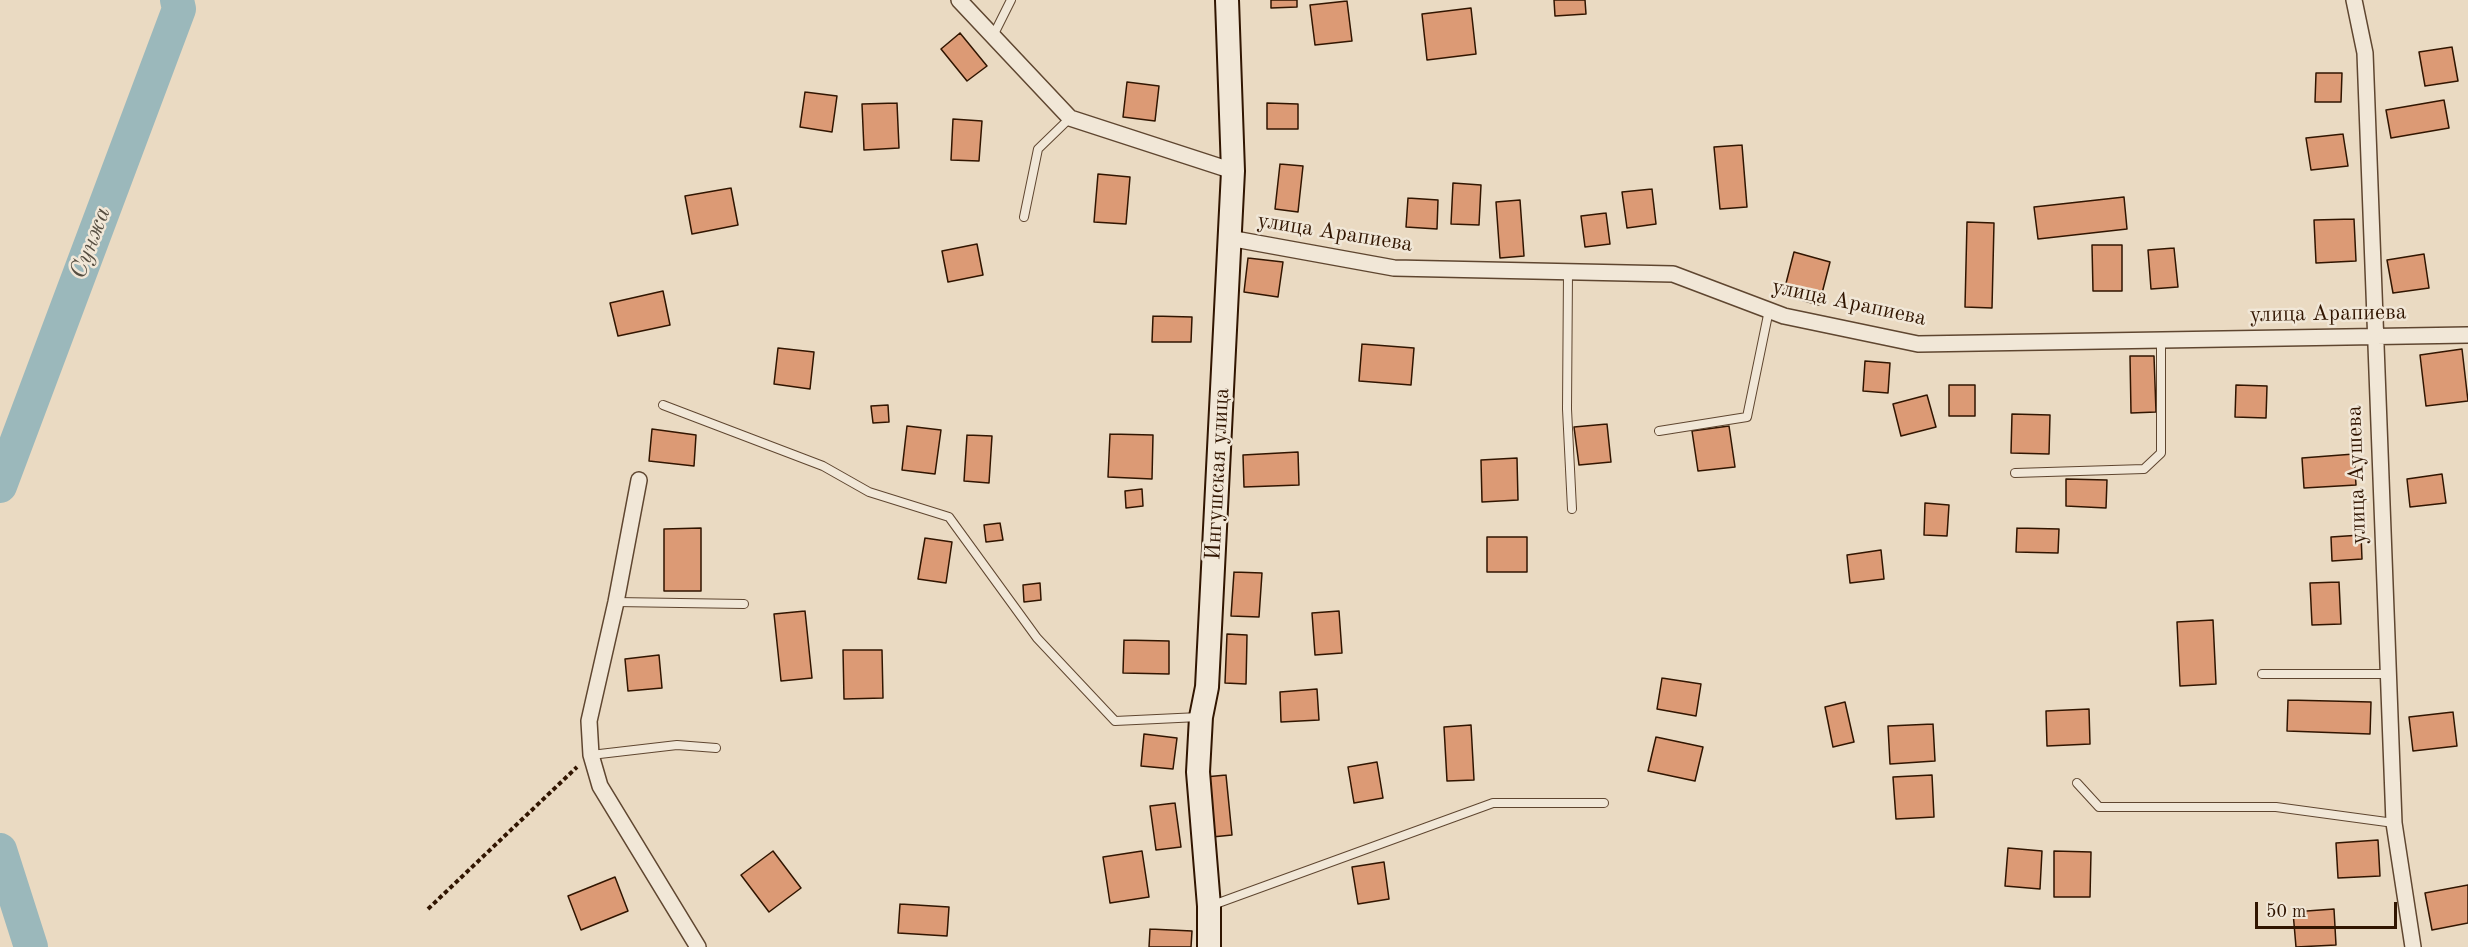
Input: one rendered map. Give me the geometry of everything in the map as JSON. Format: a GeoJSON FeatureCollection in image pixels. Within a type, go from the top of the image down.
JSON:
{"type":"FeatureCollection","features":[{"type":"Feature","properties":{"kind":"street"},"geometry":{"type":"LineString","coordinates":[[959,0],[1070,118],[1233,171]]}},
{"type":"Feature","properties":{"kind":"street","name":"Ингушская улица"},"geometry":{"type":"LineString","coordinates":[[1209,947],[1209,906],[1198,772],[1201,717],[1207,687],[1233,171],[1227,0]]}},
{"type":"Feature","properties":{"kind":"street","name":"улица Аушева"},"geometry":{"type":"LineString","coordinates":[[2354,0],[2365,53],[2394,823],[2413,947]]}},
{"type":"Feature","properties":{"kind":"street","name":"улица Арапиева"},"geometry":{"type":"LineString","coordinates":[[1229,238],[1394,268],[1672,274],[1785,315],[1918,344],[2468,335]]}},
{"type":"Feature","properties":{"kind":"street"},"geometry":{"type":"LineString","coordinates":[[639,480],[616,602],[589,721],[591,755],[600,786],[699,947]]}},
{"type":"Feature","properties":{"kind":"lane"},"geometry":{"type":"LineString","coordinates":[[993,36],[1011,0]]}},
{"type":"Feature","properties":{"kind":"lane"},"geometry":{"type":"LineString","coordinates":[[1024,217],[1038,148],[1070,118]]}},
{"type":"Feature","properties":{"kind":"lane"},"geometry":{"type":"LineString","coordinates":[[1568,272],[1567,409],[1572,509]]}},
{"type":"Feature","properties":{"kind":"lane"},"geometry":{"type":"LineString","coordinates":[[1659,431],[1747,417],[1769,310]]}},
{"type":"Feature","properties":{"kind":"lane"},"geometry":{"type":"LineString","coordinates":[[2015,474],[2144,469],[2160,453],[2161,339]]}},
{"type":"Feature","properties":{"kind":"lane"},"geometry":{"type":"LineString","coordinates":[[663,405],[823,466],[869,492],[949,517],[1037,638],[1115,721],[1201,717]]}},
{"type":"Feature","properties":{"kind":"lane"},"geometry":{"type":"LineString","coordinates":[[616,602],[744,604]]}},
{"type":"Feature","properties":{"kind":"lane"},"geometry":{"type":"LineString","coordinates":[[2262,674],[2388,674]]}},
{"type":"Feature","properties":{"kind":"lane"},"geometry":{"type":"LineString","coordinates":[[591,755],[677,744],[716,747]]}},
{"type":"Feature","properties":{"kind":"lane"},"geometry":{"type":"LineString","coordinates":[[2077,783],[2099,807],[2276,807],[2394,823]]}},
{"type":"Feature","properties":{"kind":"lane"},"geometry":{"type":"LineString","coordinates":[[1209,906],[1493,802],[1604,804]]}},
{"type":"Feature","properties":{"kind":"path"},"geometry":{"type":"LineString","coordinates":[[428,909],[475,862],[591,755]]}},
{"type":"Feature","properties":{"kind":"building"},"geometry":{"type":"Polygon","coordinates":[[[1271,0],[1297,0],[1297,7],[1271,8],[1271,0]]]}},
{"type":"Feature","properties":{"kind":"building"},"geometry":{"type":"Polygon","coordinates":[[[1554,0],[1585,0],[1586,14],[1555,16],[1554,0]]]}},
{"type":"Feature","properties":{"kind":"building"},"geometry":{"type":"Polygon","coordinates":[[[1347,1],[1352,41],[1315,45],[1310,5],[1347,1]]]}},
{"type":"Feature","properties":{"kind":"building"},"geometry":{"type":"Polygon","coordinates":[[[1471,8],[1476,54],[1427,60],[1422,14],[1471,8]]]}},
{"type":"Feature","properties":{"kind":"building"},"geometry":{"type":"Polygon","coordinates":[[[960,33],[987,66],[967,81],[941,49],[960,33]]]}},
{"type":"Feature","properties":{"kind":"building"},"geometry":{"type":"Polygon","coordinates":[[[2452,47],[2458,81],[2425,86],[2419,52],[2452,47]]]}},
{"type":"Feature","properties":{"kind":"building"},"geometry":{"type":"Polygon","coordinates":[[[2316,73],[2342,73],[2341,102],[2315,102],[2316,73]]]}},
{"type":"Feature","properties":{"kind":"building"},"geometry":{"type":"Polygon","coordinates":[[[1127,82],[1159,86],[1155,121],[1123,117],[1127,82]]]}},
{"type":"Feature","properties":{"kind":"building"},"geometry":{"type":"Polygon","coordinates":[[[805,92],[837,96],[832,132],[800,127],[805,92]]]}},
{"type":"Feature","properties":{"kind":"building"},"geometry":{"type":"Polygon","coordinates":[[[2444,100],[2449,128],[2391,138],[2386,110],[2444,100]]]}},
{"type":"Feature","properties":{"kind":"building"},"geometry":{"type":"Polygon","coordinates":[[[897,103],[899,148],[864,150],[862,104],[897,103]]]}},
{"type":"Feature","properties":{"kind":"building"},"geometry":{"type":"Polygon","coordinates":[[[1267,103],[1298,104],[1298,129],[1267,129],[1267,103]]]}},
{"type":"Feature","properties":{"kind":"building"},"geometry":{"type":"Polygon","coordinates":[[[953,119],[982,121],[979,161],[951,160],[953,119]]]}},
{"type":"Feature","properties":{"kind":"building"},"geometry":{"type":"Polygon","coordinates":[[[2343,134],[2348,166],[2311,170],[2306,138],[2343,134]]]}},
{"type":"Feature","properties":{"kind":"building"},"geometry":{"type":"Polygon","coordinates":[[[1742,145],[1747,207],[1720,209],[1714,147],[1742,145]]]}},
{"type":"Feature","properties":{"kind":"building"},"geometry":{"type":"Polygon","coordinates":[[[1280,164],[1303,166],[1298,212],[1275,209],[1280,164]]]}},
{"type":"Feature","properties":{"kind":"building"},"geometry":{"type":"Polygon","coordinates":[[[1098,174],[1130,177],[1126,224],[1094,222],[1098,174]]]}},
{"type":"Feature","properties":{"kind":"building"},"geometry":{"type":"Polygon","coordinates":[[[1453,183],[1481,185],[1479,225],[1451,224],[1453,183]]]}},
{"type":"Feature","properties":{"kind":"building"},"geometry":{"type":"Polygon","coordinates":[[[731,188],[738,225],[692,234],[685,196],[731,188]]]}},
{"type":"Feature","properties":{"kind":"building"},"geometry":{"type":"Polygon","coordinates":[[[1652,189],[1656,224],[1627,228],[1622,192],[1652,189]]]}},
{"type":"Feature","properties":{"kind":"building"},"geometry":{"type":"Polygon","coordinates":[[[2124,197],[2127,229],[2038,239],[2034,207],[2124,197]]]}},
{"type":"Feature","properties":{"kind":"building"},"geometry":{"type":"Polygon","coordinates":[[[1408,198],[1438,200],[1437,229],[1406,227],[1408,198]]]}},
{"type":"Feature","properties":{"kind":"building"},"geometry":{"type":"Polygon","coordinates":[[[1520,200],[1524,256],[1500,258],[1496,202],[1520,200]]]}},
{"type":"Feature","properties":{"kind":"building"},"geometry":{"type":"Polygon","coordinates":[[[1606,213],[1610,244],[1585,247],[1581,216],[1606,213]]]}},
{"type":"Feature","properties":{"kind":"building"},"geometry":{"type":"Polygon","coordinates":[[[2354,219],[2356,261],[2316,263],[2314,220],[2354,219]]]}},
{"type":"Feature","properties":{"kind":"building"},"geometry":{"type":"Polygon","coordinates":[[[1967,222],[1994,223],[1992,308],[1965,307],[1967,222]]]}},
{"type":"Feature","properties":{"kind":"building"},"geometry":{"type":"Polygon","coordinates":[[[977,244],[983,275],[948,282],[942,251],[977,244]]]}},
{"type":"Feature","properties":{"kind":"building"},"geometry":{"type":"Polygon","coordinates":[[[2092,245],[2122,245],[2122,291],[2093,291],[2092,245]]]}},
{"type":"Feature","properties":{"kind":"building"},"geometry":{"type":"Polygon","coordinates":[[[2174,248],[2178,287],[2151,289],[2148,250],[2174,248]]]}},
{"type":"Feature","properties":{"kind":"building"},"geometry":{"type":"Polygon","coordinates":[[[1794,252],[1830,262],[1819,305],[1783,295],[1794,252]]]}},
{"type":"Feature","properties":{"kind":"building"},"geometry":{"type":"Polygon","coordinates":[[[2424,254],[2429,288],[2393,293],[2387,260],[2424,254]]]}},
{"type":"Feature","properties":{"kind":"building"},"geometry":{"type":"Polygon","coordinates":[[[1248,258],[1283,262],[1278,297],[1244,292],[1248,258]]]}},
{"type":"Feature","properties":{"kind":"building"},"geometry":{"type":"Polygon","coordinates":[[[663,291],[670,325],[618,336],[610,303],[663,291]]]}},
{"type":"Feature","properties":{"kind":"building"},"geometry":{"type":"Polygon","coordinates":[[[1153,316],[1192,317],[1191,342],[1152,342],[1153,316]]]}},
{"type":"Feature","properties":{"kind":"building"},"geometry":{"type":"Polygon","coordinates":[[[1362,344],[1414,348],[1411,385],[1359,381],[1362,344]]]}},
{"type":"Feature","properties":{"kind":"building"},"geometry":{"type":"Polygon","coordinates":[[[778,348],[814,352],[810,389],[774,384],[778,348]]]}},
{"type":"Feature","properties":{"kind":"building"},"geometry":{"type":"Polygon","coordinates":[[[2462,349],[2468,401],[2426,406],[2420,355],[2462,349]]]}},
{"type":"Feature","properties":{"kind":"building"},"geometry":{"type":"Polygon","coordinates":[[[2130,356],[2154,356],[2156,412],[2131,413],[2130,356]]]}},
{"type":"Feature","properties":{"kind":"building"},"geometry":{"type":"Polygon","coordinates":[[[1865,361],[1890,363],[1888,393],[1863,391],[1865,361]]]}},
{"type":"Feature","properties":{"kind":"building"},"geometry":{"type":"Polygon","coordinates":[[[1949,385],[1975,385],[1975,416],[1949,416],[1949,385]]]}},
{"type":"Feature","properties":{"kind":"building"},"geometry":{"type":"Polygon","coordinates":[[[2236,385],[2267,386],[2266,418],[2235,417],[2236,385]]]}},
{"type":"Feature","properties":{"kind":"building"},"geometry":{"type":"Polygon","coordinates":[[[1927,395],[1936,427],[1901,436],[1893,404],[1927,395]]]}},
{"type":"Feature","properties":{"kind":"building"},"geometry":{"type":"Polygon","coordinates":[[[888,405],[889,422],[873,423],[871,406],[888,405]]]}},
{"type":"Feature","properties":{"kind":"building"},"geometry":{"type":"Polygon","coordinates":[[[2012,414],[2050,415],[2049,454],[2011,453],[2012,414]]]}},
{"type":"Feature","properties":{"kind":"building"},"geometry":{"type":"Polygon","coordinates":[[[1607,424],[1611,462],[1579,465],[1574,427],[1607,424]]]}},
{"type":"Feature","properties":{"kind":"building"},"geometry":{"type":"Polygon","coordinates":[[[907,426],[941,430],[935,474],[902,470],[907,426]]]}},
{"type":"Feature","properties":{"kind":"building"},"geometry":{"type":"Polygon","coordinates":[[[1729,426],[1735,467],[1698,471],[1692,431],[1729,426]]]}},
{"type":"Feature","properties":{"kind":"building"},"geometry":{"type":"Polygon","coordinates":[[[652,429],[696,435],[694,466],[649,461],[652,429]]]}},
{"type":"Feature","properties":{"kind":"building"},"geometry":{"type":"Polygon","coordinates":[[[1110,434],[1153,435],[1152,479],[1108,477],[1110,434]]]}},
{"type":"Feature","properties":{"kind":"building"},"geometry":{"type":"Polygon","coordinates":[[[967,435],[992,436],[989,483],[964,481],[967,435]]]}},
{"type":"Feature","properties":{"kind":"building"},"geometry":{"type":"Polygon","coordinates":[[[1298,452],[1299,485],[1244,487],[1243,455],[1298,452]]]}},
{"type":"Feature","properties":{"kind":"building"},"geometry":{"type":"Polygon","coordinates":[[[2354,454],[2356,485],[2304,488],[2302,458],[2354,454]]]}},
{"type":"Feature","properties":{"kind":"building"},"geometry":{"type":"Polygon","coordinates":[[[1517,458],[1518,500],[1482,502],[1481,460],[1517,458]]]}},
{"type":"Feature","properties":{"kind":"building"},"geometry":{"type":"Polygon","coordinates":[[[2442,474],[2446,503],[2410,507],[2407,479],[2442,474]]]}},
{"type":"Feature","properties":{"kind":"building"},"geometry":{"type":"Polygon","coordinates":[[[2066,479],[2107,480],[2106,508],[2066,506],[2066,479]]]}},
{"type":"Feature","properties":{"kind":"building"},"geometry":{"type":"Polygon","coordinates":[[[1142,489],[1143,506],[1126,508],[1125,491],[1142,489]]]}},
{"type":"Feature","properties":{"kind":"building"},"geometry":{"type":"Polygon","coordinates":[[[1925,503],[1949,505],[1947,536],[1924,535],[1925,503]]]}},
{"type":"Feature","properties":{"kind":"building"},"geometry":{"type":"Polygon","coordinates":[[[1000,523],[1003,540],[986,542],[984,525],[1000,523]]]}},
{"type":"Feature","properties":{"kind":"building"},"geometry":{"type":"Polygon","coordinates":[[[701,528],[701,591],[664,591],[664,529],[701,528]]]}},
{"type":"Feature","properties":{"kind":"building"},"geometry":{"type":"Polygon","coordinates":[[[2017,528],[2059,529],[2058,553],[2016,552],[2017,528]]]}},
{"type":"Feature","properties":{"kind":"building"},"geometry":{"type":"Polygon","coordinates":[[[2361,535],[2362,559],[2332,561],[2331,537],[2361,535]]]}},
{"type":"Feature","properties":{"kind":"building"},"geometry":{"type":"Polygon","coordinates":[[[1487,537],[1527,537],[1527,572],[1487,572],[1487,537]]]}},
{"type":"Feature","properties":{"kind":"building"},"geometry":{"type":"Polygon","coordinates":[[[925,538],[952,542],[946,583],[918,579],[925,538]]]}},
{"type":"Feature","properties":{"kind":"building"},"geometry":{"type":"Polygon","coordinates":[[[1881,550],[1884,579],[1850,583],[1847,555],[1881,550]]]}},
{"type":"Feature","properties":{"kind":"building"},"geometry":{"type":"Polygon","coordinates":[[[1234,572],[1262,573],[1259,617],[1231,616],[1234,572]]]}},
{"type":"Feature","properties":{"kind":"building"},"geometry":{"type":"Polygon","coordinates":[[[2339,582],[2341,624],[2312,625],[2310,583],[2339,582]]]}},
{"type":"Feature","properties":{"kind":"building"},"geometry":{"type":"Polygon","coordinates":[[[1040,583],[1041,600],[1024,602],[1023,585],[1040,583]]]}},
{"type":"Feature","properties":{"kind":"building"},"geometry":{"type":"Polygon","coordinates":[[[805,611],[812,678],[781,681],[774,614],[805,611]]]}},
{"type":"Feature","properties":{"kind":"building"},"geometry":{"type":"Polygon","coordinates":[[[1339,611],[1342,653],[1315,655],[1312,613],[1339,611]]]}},
{"type":"Feature","properties":{"kind":"building"},"geometry":{"type":"Polygon","coordinates":[[[2213,620],[2216,684],[2180,686],[2177,622],[2213,620]]]}},
{"type":"Feature","properties":{"kind":"building"},"geometry":{"type":"Polygon","coordinates":[[[1227,634],[1247,635],[1246,684],[1225,683],[1227,634]]]}},
{"type":"Feature","properties":{"kind":"building"},"geometry":{"type":"Polygon","coordinates":[[[1124,640],[1169,641],[1169,674],[1123,673],[1124,640]]]}},
{"type":"Feature","properties":{"kind":"building"},"geometry":{"type":"Polygon","coordinates":[[[843,650],[882,650],[883,698],[844,699],[843,650]]]}},
{"type":"Feature","properties":{"kind":"building"},"geometry":{"type":"Polygon","coordinates":[[[659,655],[662,688],[628,691],[625,659],[659,655]]]}},
{"type":"Feature","properties":{"kind":"building"},"geometry":{"type":"Polygon","coordinates":[[[1662,678],[1701,684],[1696,716],[1657,709],[1662,678]]]}},
{"type":"Feature","properties":{"kind":"building"},"geometry":{"type":"Polygon","coordinates":[[[1317,689],[1319,720],[1281,722],[1280,692],[1317,689]]]}},
{"type":"Feature","properties":{"kind":"building"},"geometry":{"type":"Polygon","coordinates":[[[2288,700],[2371,702],[2370,734],[2287,731],[2288,700]]]}},
{"type":"Feature","properties":{"kind":"building"},"geometry":{"type":"Polygon","coordinates":[[[1845,702],[1854,742],[1833,747],[1825,707],[1845,702]]]}},
{"type":"Feature","properties":{"kind":"building"},"geometry":{"type":"Polygon","coordinates":[[[2089,709],[2090,744],[2047,746],[2046,711],[2089,709]]]}},
{"type":"Feature","properties":{"kind":"building"},"geometry":{"type":"Polygon","coordinates":[[[2453,712],[2457,746],[2413,751],[2409,717],[2453,712]]]}},
{"type":"Feature","properties":{"kind":"building"},"geometry":{"type":"Polygon","coordinates":[[[1933,724],[1935,761],[1890,764],[1888,726],[1933,724]]]}},
{"type":"Feature","properties":{"kind":"building"},"geometry":{"type":"Polygon","coordinates":[[[1471,725],[1474,780],[1447,781],[1444,727],[1471,725]]]}},
{"type":"Feature","properties":{"kind":"building"},"geometry":{"type":"Polygon","coordinates":[[[1144,734],[1177,738],[1173,769],[1141,766],[1144,734]]]}},
{"type":"Feature","properties":{"kind":"building"},"geometry":{"type":"Polygon","coordinates":[[[1656,737],[1703,747],[1695,781],[1648,771],[1656,737]]]}},
{"type":"Feature","properties":{"kind":"building"},"geometry":{"type":"Polygon","coordinates":[[[1377,762],[1383,798],[1354,803],[1348,767],[1377,762]]]}},
{"type":"Feature","properties":{"kind":"building"},"geometry":{"type":"Polygon","coordinates":[[[1226,775],[1232,835],[1212,837],[1205,777],[1226,775]]]}},
{"type":"Feature","properties":{"kind":"building"},"geometry":{"type":"Polygon","coordinates":[[[1932,775],[1934,817],[1896,819],[1893,777],[1932,775]]]}},
{"type":"Feature","properties":{"kind":"building"},"geometry":{"type":"Polygon","coordinates":[[[1175,803],[1181,847],[1156,850],[1150,806],[1175,803]]]}},
{"type":"Feature","properties":{"kind":"building"},"geometry":{"type":"Polygon","coordinates":[[[2378,840],[2380,876],[2338,878],[2336,843],[2378,840]]]}},
{"type":"Feature","properties":{"kind":"building"},"geometry":{"type":"Polygon","coordinates":[[[2008,848],[2042,851],[2040,889],[2005,886],[2008,848]]]}},
{"type":"Feature","properties":{"kind":"building"},"geometry":{"type":"Polygon","coordinates":[[[773,851],[801,888],[769,912],[741,875],[773,851]]]}},
{"type":"Feature","properties":{"kind":"building"},"geometry":{"type":"Polygon","coordinates":[[[1142,851],[1149,897],[1110,903],[1103,857],[1142,851]]]}},
{"type":"Feature","properties":{"kind":"building"},"geometry":{"type":"Polygon","coordinates":[[[2054,851],[2091,852],[2090,897],[2054,897],[2054,851]]]}},
{"type":"Feature","properties":{"kind":"building"},"geometry":{"type":"Polygon","coordinates":[[[1384,862],[1389,899],[1358,904],[1352,867],[1384,862]]]}},
{"type":"Feature","properties":{"kind":"building"},"geometry":{"type":"Polygon","coordinates":[[[615,877],[628,911],[581,930],[568,896],[615,877]]]}},
{"type":"Feature","properties":{"kind":"building"},"geometry":{"type":"Polygon","coordinates":[[[2468,885],[2468,923],[2432,930],[2425,893],[2468,885]]]}},
{"type":"Feature","properties":{"kind":"building"},"geometry":{"type":"Polygon","coordinates":[[[900,904],[949,907],[947,936],[898,933],[900,904]]]}},
{"type":"Feature","properties":{"kind":"building"},"geometry":{"type":"Polygon","coordinates":[[[2334,909],[2336,945],[2296,947],[2293,912],[2334,909]]]}},
{"type":"Feature","properties":{"kind":"building"},"geometry":{"type":"Polygon","coordinates":[[[1150,929],[1192,931],[1191,947],[1149,947],[1150,929]]]}},
{"type":"Feature","properties":{"kind":"waterway","name":"Сунжа"},"geometry":{"type":"LineString","coordinates":[[0,486],[179,9],[177,0]]}},
{"type":"Feature","properties":{"kind":"waterway","name":"Сунжа"},"geometry":{"type":"LineString","coordinates":[[0,850],[31,947]]}}]}
